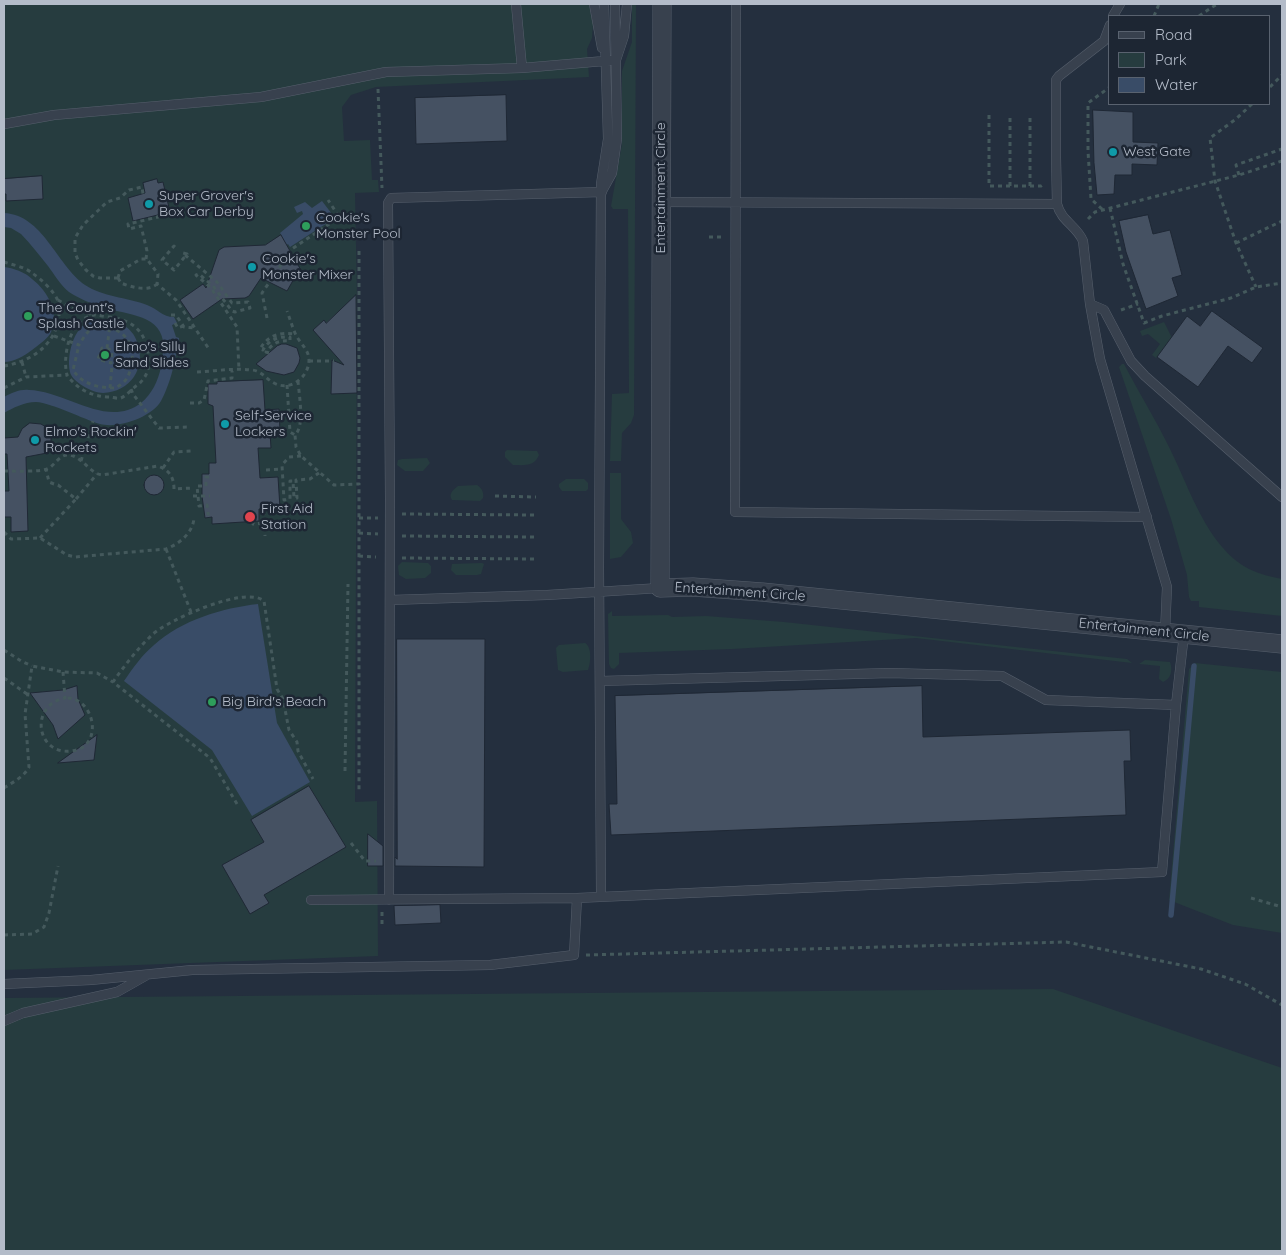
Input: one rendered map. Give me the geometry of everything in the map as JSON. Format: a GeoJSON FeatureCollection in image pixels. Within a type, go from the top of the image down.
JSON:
{"type":"FeatureCollection","features":[{"type":"Feature","properties":{"kind":"street","name":"Entertainment Circle"},"geometry":{"type":"LineString","coordinates":[[662,4],[660,588],[692,587],[753,592],[1282,644]]}},
{"type":"Feature","properties":{"kind":"lane"},"geometry":{"type":"LineString","coordinates":[[516,4],[522,68]]}},
{"type":"Feature","properties":{"kind":"lane"},"geometry":{"type":"LineString","coordinates":[[594,4],[607,60]]}},
{"type":"Feature","properties":{"kind":"lane"},"geometry":{"type":"LineString","coordinates":[[600,895],[602,192],[608,139],[604,4]]}},
{"type":"Feature","properties":{"kind":"lane"},"geometry":{"type":"LineString","coordinates":[[602,192],[612,173],[617,139],[615,4]]}},
{"type":"Feature","properties":{"kind":"lane"},"geometry":{"type":"LineString","coordinates":[[616,60],[624,36],[627,4]]}},
{"type":"Feature","properties":{"kind":"lane"},"geometry":{"type":"LineString","coordinates":[[736,4],[735,512],[1147,517]]}},
{"type":"Feature","properties":{"kind":"lane"},"geometry":{"type":"LineString","coordinates":[[1114,15],[1120,4]]}},
{"type":"Feature","properties":{"kind":"lane"},"geometry":{"type":"LineString","coordinates":[[1108,30],[1104,41],[1056,80],[1057,204],[1062,216],[1078,232],[1083,241],[1090,304],[1106,381],[1167,587],[1165,633]]}},
{"type":"Feature","properties":{"kind":"lane"},"geometry":{"type":"LineString","coordinates":[[4,124],[54,115],[261,97],[386,72],[522,68],[616,60]]}},
{"type":"Feature","properties":{"kind":"lane"},"geometry":{"type":"LineString","coordinates":[[389,900],[388,203],[391,198],[602,192]]}},
{"type":"Feature","properties":{"kind":"lane"},"geometry":{"type":"LineString","coordinates":[[662,202],[1057,204]]}},
{"type":"Feature","properties":{"kind":"lane"},"geometry":{"type":"LineString","coordinates":[[1090,304],[1104,310],[1131,361],[1145,376],[1282,497]]}},
{"type":"Feature","properties":{"kind":"lane"},"geometry":{"type":"LineString","coordinates":[[390,600],[547,595],[660,588]]}},
{"type":"Feature","properties":{"kind":"lane"},"geometry":{"type":"LineString","coordinates":[[311,900],[577,898],[600,895],[1162,872],[1184,634]]}},
{"type":"Feature","properties":{"kind":"lane"},"geometry":{"type":"LineString","coordinates":[[600,681],[890,673],[1002,676],[1046,700],[1176,705]]}},
{"type":"Feature","properties":{"kind":"lane"},"geometry":{"type":"LineString","coordinates":[[4,984],[91,980],[152,972],[192,970],[490,965],[574,955],[577,898]]}},
{"type":"Feature","properties":{"kind":"lane"},"geometry":{"type":"LineString","coordinates":[[4,1021],[22,1012],[117,992],[152,972]]}},
{"type":"Feature","properties":{"kind":"path"},"geometry":{"type":"LineString","coordinates":[[1201,15],[1217,4]]}},
{"type":"Feature","properties":{"kind":"path"},"geometry":{"type":"LineString","coordinates":[[1271,86],[1282,75]]}},
{"type":"Feature","properties":{"kind":"path"},"geometry":{"type":"LineString","coordinates":[[1103,210],[1092,199],[1088,151],[1088,102],[1108,88]]}},
{"type":"Feature","properties":{"kind":"path"},"geometry":{"type":"LineString","coordinates":[[378,89],[382,198]]}},
{"type":"Feature","properties":{"kind":"path"},"geometry":{"type":"LineString","coordinates":[[1251,105],[1236,119],[1210,138],[1215,181],[1236,243],[1256,287]]}},
{"type":"Feature","properties":{"kind":"path"},"geometry":{"type":"LineString","coordinates":[[989,115],[989,186],[1041,186],[1056,177]]}},
{"type":"Feature","properties":{"kind":"path"},"geometry":{"type":"LineString","coordinates":[[1010,115],[1010,186]]}},
{"type":"Feature","properties":{"kind":"path"},"geometry":{"type":"LineString","coordinates":[[1030,116],[1030,186]]}},
{"type":"Feature","properties":{"kind":"path"},"geometry":{"type":"LineString","coordinates":[[1239,175],[1236,165],[1282,149]]}},
{"type":"Feature","properties":{"kind":"path"},"geometry":{"type":"LineString","coordinates":[[1088,219],[1095,212],[1239,175],[1282,161]]}},
{"type":"Feature","properties":{"kind":"path"},"geometry":{"type":"LineString","coordinates":[[118,278],[100,278],[93,276],[86,270],[75,253],[75,238],[83,225],[107,202],[120,198],[129,190],[142,187],[143,194]]}},
{"type":"Feature","properties":{"kind":"path"},"geometry":{"type":"LineString","coordinates":[[267,318],[262,292],[288,253],[338,218],[328,200]]}},
{"type":"Feature","properties":{"kind":"path"},"geometry":{"type":"LineString","coordinates":[[1110,208],[1123,264],[1144,323],[1162,316],[1232,298],[1256,287],[1282,283]]}},
{"type":"Feature","properties":{"kind":"path"},"geometry":{"type":"LineString","coordinates":[[146,259],[147,251],[141,226],[129,229],[128,224],[158,217],[157,215]]}},
{"type":"Feature","properties":{"kind":"path"},"geometry":{"type":"LineString","coordinates":[[1236,243],[1282,221]]}},
{"type":"Feature","properties":{"kind":"path"},"geometry":{"type":"LineString","coordinates":[[709,237],[724,237]]}},
{"type":"Feature","properties":{"kind":"path"},"geometry":{"type":"LineString","coordinates":[[175,247],[162,260],[174,270],[188,254],[184,254],[217,282],[232,302],[248,302],[250,308],[232,311],[213,286],[198,274],[196,275],[211,288],[237,327],[239,370]]}},
{"type":"Feature","properties":{"kind":"path"},"geometry":{"type":"LineString","coordinates":[[359,251],[359,793]]}},
{"type":"Feature","properties":{"kind":"path"},"geometry":{"type":"LineString","coordinates":[[141,259],[146,259],[152,264],[158,274],[157,284],[151,288],[138,287],[121,283],[118,278],[120,271],[141,259]]}},
{"type":"Feature","properties":{"kind":"path"},"geometry":{"type":"LineString","coordinates":[[4,262],[31,271],[58,300],[75,310],[131,323],[142,333],[148,346],[149,365],[144,381],[121,398],[99,396],[86,392],[72,383],[67,375],[65,368],[68,342],[72,333],[85,319],[94,315]]}},
{"type":"Feature","properties":{"kind":"path"},"geometry":{"type":"LineString","coordinates":[[157,284],[176,300],[209,349]]}},
{"type":"Feature","properties":{"kind":"path"},"geometry":{"type":"LineString","coordinates":[[4,366],[22,362],[40,351],[54,336],[58,322],[58,300]]}},
{"type":"Feature","properties":{"kind":"path"},"geometry":{"type":"LineString","coordinates":[[1121,310],[1138,304]]}},
{"type":"Feature","properties":{"kind":"path"},"geometry":{"type":"LineString","coordinates":[[197,372],[254,370],[261,373],[274,384],[287,385],[298,381],[304,375],[309,362],[307,351],[295,334],[288,312]]}},
{"type":"Feature","properties":{"kind":"path"},"geometry":{"type":"LineString","coordinates":[[171,315],[176,314],[183,326]]}},
{"type":"Feature","properties":{"kind":"path"},"geometry":{"type":"LineString","coordinates":[[107,348],[111,317]]}},
{"type":"Feature","properties":{"kind":"path"},"geometry":{"type":"LineString","coordinates":[[175,323],[177,328],[183,326],[195,328]]}},
{"type":"Feature","properties":{"kind":"path"},"geometry":{"type":"LineString","coordinates":[[94,328],[109,328],[124,334],[130,343],[132,352],[132,363],[126,380],[116,388],[98,388],[78,378],[73,370],[79,345],[85,335],[94,328]]}},
{"type":"Feature","properties":{"kind":"path"},"geometry":{"type":"LineString","coordinates":[[269,353],[266,352],[273,344],[282,340],[290,341],[290,337],[275,339],[263,350],[260,349],[268,339],[277,334],[295,334]]}},
{"type":"Feature","properties":{"kind":"path"},"geometry":{"type":"LineString","coordinates":[[54,336],[79,345]]}},
{"type":"Feature","properties":{"kind":"path"},"geometry":{"type":"LineString","coordinates":[[110,388],[113,353],[107,348],[102,348],[98,359],[111,363]]}},
{"type":"Feature","properties":{"kind":"path"},"geometry":{"type":"LineString","coordinates":[[309,362],[334,361]]}},
{"type":"Feature","properties":{"kind":"path"},"geometry":{"type":"LineString","coordinates":[[22,362],[26,376]]}},
{"type":"Feature","properties":{"kind":"path"},"geometry":{"type":"LineString","coordinates":[[132,363],[149,365]]}},
{"type":"Feature","properties":{"kind":"path"},"geometry":{"type":"LineString","coordinates":[[190,403],[202,402],[205,398],[208,381],[232,378],[232,370]]}},
{"type":"Feature","properties":{"kind":"path"},"geometry":{"type":"LineString","coordinates":[[4,388],[26,376],[67,375]]}},
{"type":"Feature","properties":{"kind":"path"},"geometry":{"type":"LineString","coordinates":[[295,435],[299,432],[301,421],[298,381]]}},
{"type":"Feature","properties":{"kind":"path"},"geometry":{"type":"LineString","coordinates":[[86,392],[91,385]]}},
{"type":"Feature","properties":{"kind":"path"},"geometry":{"type":"LineString","coordinates":[[287,385],[288,422],[290,432],[295,435]]}},
{"type":"Feature","properties":{"kind":"path"},"geometry":{"type":"LineString","coordinates":[[132,389],[132,394],[155,425],[162,428],[190,427]]}},
{"type":"Feature","properties":{"kind":"path"},"geometry":{"type":"LineString","coordinates":[[81,461],[93,421]]}},
{"type":"Feature","properties":{"kind":"path"},"geometry":{"type":"LineString","coordinates":[[295,435],[296,446],[301,456],[334,485],[359,484]]}},
{"type":"Feature","properties":{"kind":"path"},"geometry":{"type":"LineString","coordinates":[[163,468],[174,452],[191,451]]}},
{"type":"Feature","properties":{"kind":"path"},"geometry":{"type":"LineString","coordinates":[[4,471],[46,469],[67,455],[77,458],[97,474]]}},
{"type":"Feature","properties":{"kind":"path"},"geometry":{"type":"LineString","coordinates":[[301,456],[293,456],[286,459],[282,469],[284,500],[290,500],[290,481],[293,481],[294,498],[297,498],[296,480],[310,479],[319,473]]}},
{"type":"Feature","properties":{"kind":"path"},"geometry":{"type":"LineString","coordinates":[[40,538],[97,474],[142,470],[153,466],[163,468],[172,477],[174,489],[193,488]]}},
{"type":"Feature","properties":{"kind":"path"},"geometry":{"type":"LineString","coordinates":[[46,469],[49,482],[58,484],[76,498]]}},
{"type":"Feature","properties":{"kind":"path"},"geometry":{"type":"LineString","coordinates":[[266,470],[282,469]]}},
{"type":"Feature","properties":{"kind":"path"},"geometry":{"type":"LineString","coordinates":[[209,477],[206,477],[206,486],[198,486],[198,506],[208,505],[208,514],[211,514]]}},
{"type":"Feature","properties":{"kind":"path"},"geometry":{"type":"LineString","coordinates":[[193,496],[210,496]]}},
{"type":"Feature","properties":{"kind":"path"},"geometry":{"type":"LineString","coordinates":[[495,496],[536,497]]}},
{"type":"Feature","properties":{"kind":"path"},"geometry":{"type":"LineString","coordinates":[[263,503],[265,536]]}},
{"type":"Feature","properties":{"kind":"path"},"geometry":{"type":"LineString","coordinates":[[400,514],[536,515]]}},
{"type":"Feature","properties":{"kind":"path"},"geometry":{"type":"LineString","coordinates":[[4,532],[11,539],[40,538],[67,555],[75,557],[166,549],[181,540],[192,527],[194,518]]}},
{"type":"Feature","properties":{"kind":"path"},"geometry":{"type":"LineString","coordinates":[[253,521],[253,524],[264,523]]}},
{"type":"Feature","properties":{"kind":"path"},"geometry":{"type":"LineString","coordinates":[[400,536],[536,537]]}},
{"type":"Feature","properties":{"kind":"path"},"geometry":{"type":"LineString","coordinates":[[166,549],[191,612]]}},
{"type":"Feature","properties":{"kind":"path"},"geometry":{"type":"LineString","coordinates":[[399,558],[537,558]]}},
{"type":"Feature","properties":{"kind":"path"},"geometry":{"type":"LineString","coordinates":[[345,771],[348,584]]}},
{"type":"Feature","properties":{"kind":"path"},"geometry":{"type":"LineString","coordinates":[[112,682],[153,634],[191,612],[223,601],[260,598],[264,600],[277,689],[283,699],[289,730],[297,742],[298,751],[313,779]]}},
{"type":"Feature","properties":{"kind":"path"},"geometry":{"type":"LineString","coordinates":[[4,650],[32,666],[63,672],[97,672],[210,758],[237,804]]}},
{"type":"Feature","properties":{"kind":"path"},"geometry":{"type":"LineString","coordinates":[[4,788],[17,780],[29,767],[25,714],[32,666]]}},
{"type":"Feature","properties":{"kind":"path"},"geometry":{"type":"LineString","coordinates":[[63,672],[65,698]]}},
{"type":"Feature","properties":{"kind":"path"},"geometry":{"type":"LineString","coordinates":[[4,678],[27,694]]}},
{"type":"Feature","properties":{"kind":"path"},"geometry":{"type":"LineString","coordinates":[[65,698],[75,699],[87,710],[93,724],[91,737],[86,744],[72,751],[63,752],[48,744],[40,726],[47,706],[65,698]]}},
{"type":"Feature","properties":{"kind":"path"},"geometry":{"type":"LineString","coordinates":[[352,843],[365,861],[389,861]]}},
{"type":"Feature","properties":{"kind":"path"},"geometry":{"type":"LineString","coordinates":[[4,934],[32,934],[44,927],[50,913],[58,866]]}},
{"type":"Feature","properties":{"kind":"path"},"geometry":{"type":"LineString","coordinates":[[1251,898],[1282,907]]}},
{"type":"Feature","properties":{"kind":"path"},"geometry":{"type":"LineString","coordinates":[[574,955],[1066,942],[1201,968],[1245,984],[1282,1005]]}},
{"type":"Feature","properties":{"kind":"green space"},"geometry":{"type":"Polygon","coordinates":[[[4,4],[589,4],[593,24],[592,38],[587,49],[589,77],[376,87],[351,95],[342,107],[344,141],[370,140],[372,180],[378,180],[379,192],[355,193],[357,298],[355,802],[377,801],[378,956],[4,970],[4,4]]]}},
{"type":"Feature","properties":{"kind":"green space"},"geometry":{"type":"Polygon","coordinates":[[[632,4],[636,4],[634,415],[631,423],[622,433],[621,461],[610,461],[612,394],[629,393],[628,209],[613,209],[611,206],[622,144],[622,71],[632,42],[632,4]]]}},
{"type":"Feature","properties":{"kind":"green space"},"geometry":{"type":"Polygon","coordinates":[[[1164,322],[1172,338],[1156,358],[1152,355],[1160,344],[1148,334],[1142,336],[1140,331],[1164,322]]]}},
{"type":"Feature","properties":{"kind":"green space"},"geometry":{"type":"Polygon","coordinates":[[[1124,364],[1170,449],[1201,516],[1222,547],[1234,559],[1249,569],[1282,579],[1282,616],[1199,607],[1199,601],[1191,601],[1187,575],[1171,519],[1119,367],[1124,364]]]}},
{"type":"Feature","properties":{"kind":"green space"},"geometry":{"type":"Polygon","coordinates":[[[507,450],[537,451],[539,455],[534,462],[525,465],[513,465],[505,457],[507,450]]]}},
{"type":"Feature","properties":{"kind":"green space"},"geometry":{"type":"Polygon","coordinates":[[[427,458],[430,463],[423,471],[405,471],[397,465],[398,460],[402,459],[427,458]]]}},
{"type":"Feature","properties":{"kind":"green space"},"geometry":{"type":"Polygon","coordinates":[[[610,473],[621,473],[621,519],[631,532],[633,543],[621,557],[610,559],[610,473]]]}},
{"type":"Feature","properties":{"kind":"green space"},"geometry":{"type":"Polygon","coordinates":[[[566,479],[584,479],[588,483],[588,489],[586,491],[562,491],[559,484],[566,479]]]}},
{"type":"Feature","properties":{"kind":"green space"},"geometry":{"type":"Polygon","coordinates":[[[477,485],[483,492],[483,498],[480,501],[452,500],[451,494],[458,486],[477,485]]]}},
{"type":"Feature","properties":{"kind":"green space"},"geometry":{"type":"Polygon","coordinates":[[[402,562],[428,563],[431,566],[431,573],[425,578],[406,579],[399,575],[398,566],[402,562]]]}},
{"type":"Feature","properties":{"kind":"green space"},"geometry":{"type":"Polygon","coordinates":[[[452,564],[484,564],[481,574],[477,575],[456,575],[451,570],[452,564]]]}},
{"type":"Feature","properties":{"kind":"green space"},"geometry":{"type":"Polygon","coordinates":[[[612,611],[612,616],[706,616],[784,622],[1127,659],[1132,663],[916,638],[732,649],[619,653],[619,664],[614,669],[609,664],[608,614],[612,611]]]}},
{"type":"Feature","properties":{"kind":"green space"},"geometry":{"type":"Polygon","coordinates":[[[585,643],[589,648],[590,655],[588,670],[563,672],[558,670],[556,648],[559,645],[585,643]]]}},
{"type":"Feature","properties":{"kind":"green space"},"geometry":{"type":"Polygon","coordinates":[[[1145,660],[1170,662],[1171,671],[1168,679],[1163,682],[1159,679],[1160,666],[1139,664],[1145,660]]]}},
{"type":"Feature","properties":{"kind":"green space"},"geometry":{"type":"Polygon","coordinates":[[[1195,663],[1282,672],[1282,933],[1233,925],[1169,900],[1189,669],[1195,663]]]}},
{"type":"Feature","properties":{"kind":"green space"},"geometry":{"type":"Polygon","coordinates":[[[1053,989],[1282,1068],[1282,1251],[4,1251],[4,998],[1053,989]]]}},
{"type":"Feature","properties":{"kind":"water","name":"Cookie's Monster Pool"},"geometry":{"type":"Polygon","coordinates":[[[322,201],[335,218],[290,247],[288,244],[272,255],[266,246],[282,236],[280,233],[303,214],[302,211],[297,213],[294,207],[305,202],[312,208],[322,201]]]}},
{"type":"Feature","properties":{"kind":"water"},"geometry":{"type":"Polygon","coordinates":[[[4,213],[17,216],[29,222],[85,285],[99,292],[139,302],[166,316],[174,317],[177,323],[172,325],[176,337],[179,338],[179,344],[167,389],[157,407],[142,417],[116,425],[93,422],[50,405],[36,402],[23,404],[4,413],[4,397],[26,390],[43,392],[100,411],[128,410],[141,403],[154,387],[161,367],[163,341],[160,332],[147,320],[128,313],[100,307],[69,292],[21,234],[11,228],[4,227],[4,213]]]}},
{"type":"Feature","properties":{"kind":"water","name":"The Count's Splash Castle"},"geometry":{"type":"Polygon","coordinates":[[[4,267],[22,272],[38,284],[48,297],[54,319],[50,334],[44,341],[22,356],[4,362],[4,267]]]}},
{"type":"Feature","properties":{"kind":"water","name":"Elmo's Silly Sand Slides"},"geometry":{"type":"Polygon","coordinates":[[[89,321],[110,321],[126,327],[135,337],[140,352],[140,361],[134,377],[113,392],[99,393],[89,389],[75,380],[70,372],[69,356],[74,339],[89,321]]]}},
{"type":"Feature","properties":{"kind":"water","name":"Big Bird's Beach"},"geometry":{"type":"Polygon","coordinates":[[[258,604],[277,723],[310,782],[252,816],[212,750],[124,681],[150,649],[165,636],[177,629],[217,612],[258,604]]]}},
{"type":"Feature","properties":{"kind":"building"},"geometry":{"type":"Polygon","coordinates":[[[506,95],[507,141],[416,144],[415,98],[506,95]]]}},
{"type":"Feature","properties":{"kind":"building","name":"West Gate"},"geometry":{"type":"Polygon","coordinates":[[[1093,110],[1133,112],[1133,142],[1158,143],[1157,165],[1132,164],[1132,175],[1115,175],[1114,194],[1097,195],[1093,110]]]}},
{"type":"Feature","properties":{"kind":"building"},"geometry":{"type":"Polygon","coordinates":[[[42,176],[43,199],[6,201],[4,179],[42,176]]]}},
{"type":"Feature","properties":{"kind":"building","name":"Super Grover's Box Car Derby"},"geometry":{"type":"Polygon","coordinates":[[[157,179],[158,183],[163,182],[170,212],[133,221],[128,198],[145,193],[143,183],[157,179]]]}},
{"type":"Feature","properties":{"kind":"building"},"geometry":{"type":"Polygon","coordinates":[[[1148,215],[1153,234],[1170,230],[1182,275],[1172,278],[1178,296],[1146,309],[1126,252],[1119,221],[1148,215]]]}},
{"type":"Feature","properties":{"kind":"building"},"geometry":{"type":"Polygon","coordinates":[[[281,235],[302,272],[295,277],[287,291],[261,278],[249,296],[245,298],[222,299],[193,319],[180,300],[203,284],[206,288],[219,250],[224,247],[265,245],[281,235]]]}},
{"type":"Feature","properties":{"kind":"building"},"geometry":{"type":"Polygon","coordinates":[[[356,295],[357,393],[331,394],[332,360],[344,365],[313,330],[324,320],[326,323],[356,295]]]}},
{"type":"Feature","properties":{"kind":"building"},"geometry":{"type":"Polygon","coordinates":[[[1212,311],[1263,348],[1252,363],[1228,346],[1198,387],[1157,357],[1187,316],[1200,326],[1212,311]]]}},
{"type":"Feature","properties":{"kind":"building"},"geometry":{"type":"Polygon","coordinates":[[[282,344],[297,348],[300,358],[294,372],[284,375],[266,371],[256,364],[277,346],[282,344]]]}},
{"type":"Feature","properties":{"kind":"building"},"geometry":{"type":"Polygon","coordinates":[[[263,380],[265,410],[279,409],[280,431],[270,432],[271,448],[258,448],[260,478],[278,477],[280,508],[259,509],[259,521],[212,524],[212,517],[205,518],[202,496],[202,474],[209,474],[209,463],[216,463],[213,406],[208,404],[208,384],[263,380]]]}},
{"type":"Feature","properties":{"kind":"building"},"geometry":{"type":"Polygon","coordinates":[[[30,423],[41,424],[46,427],[51,436],[51,442],[47,453],[26,457],[28,531],[11,532],[11,517],[4,517],[4,491],[9,491],[7,454],[4,454],[4,438],[18,437],[22,429],[30,423]]]}},
{"type":"Feature","properties":{"kind":"building"},"geometry":{"type":"Polygon","coordinates":[[[154,475],[161,478],[164,485],[161,492],[154,495],[147,492],[144,485],[147,478],[154,475]]]}},
{"type":"Feature","properties":{"kind":"building"},"geometry":{"type":"Polygon","coordinates":[[[397,639],[485,639],[484,867],[395,866],[395,857],[397,859],[397,639]]]}},
{"type":"Feature","properties":{"kind":"building"},"geometry":{"type":"Polygon","coordinates":[[[77,686],[78,699],[85,715],[58,739],[53,725],[30,693],[63,690],[77,686]]]}},
{"type":"Feature","properties":{"kind":"building"},"geometry":{"type":"Polygon","coordinates":[[[922,686],[923,737],[1130,730],[1131,761],[1124,761],[1126,815],[611,835],[609,804],[617,804],[615,696],[922,686]]]}},
{"type":"Feature","properties":{"kind":"building"},"geometry":{"type":"Polygon","coordinates":[[[97,735],[94,760],[58,763],[97,735]]]}},
{"type":"Feature","properties":{"kind":"building"},"geometry":{"type":"Polygon","coordinates":[[[309,786],[346,847],[264,895],[269,903],[250,914],[222,865],[264,842],[251,820],[309,786]]]}},
{"type":"Feature","properties":{"kind":"building"},"geometry":{"type":"Polygon","coordinates":[[[368,834],[383,846],[383,866],[368,866],[368,834]]]}},
{"type":"Feature","properties":{"kind":"building"},"geometry":{"type":"Polygon","coordinates":[[[440,905],[441,923],[395,925],[394,906],[440,905]]]}},
{"type":"Feature","properties":{"kind":"waterway"},"geometry":{"type":"LineString","coordinates":[[1171,915],[1194,666]]}},
{"type":"Feature","properties":{"kind":"place","name":"West Gate"},"geometry":{"type":"Point","coordinates":[1113,152]}},
{"type":"Feature","properties":{"kind":"place","name":"Super Grover's Box Car Derby"},"geometry":{"type":"Point","coordinates":[149,204]}},
{"type":"Feature","properties":{"kind":"place","name":"Cookie's Monster Pool"},"geometry":{"type":"Point","coordinates":[306,226]}},
{"type":"Feature","properties":{"kind":"place","name":"Cookie's Monster Mixer"},"geometry":{"type":"Point","coordinates":[252,267]}},
{"type":"Feature","properties":{"kind":"place","name":"The Count's Splash Castle"},"geometry":{"type":"Point","coordinates":[28,316]}},
{"type":"Feature","properties":{"kind":"place","name":"Elmo's Silly Sand Slides"},"geometry":{"type":"Point","coordinates":[105,355]}},
{"type":"Feature","properties":{"kind":"place","name":"Self-Service Lockers"},"geometry":{"type":"Point","coordinates":[225,424]}},
{"type":"Feature","properties":{"kind":"place","name":"Elmo's Rockin' Rockets"},"geometry":{"type":"Point","coordinates":[35,440]}},
{"type":"Feature","properties":{"kind":"place","name":"First Aid Station"},"geometry":{"type":"Point","coordinates":[250,517]}},
{"type":"Feature","properties":{"kind":"place","name":"Big Bird's Beach"},"geometry":{"type":"Point","coordinates":[212,702]}}]}
